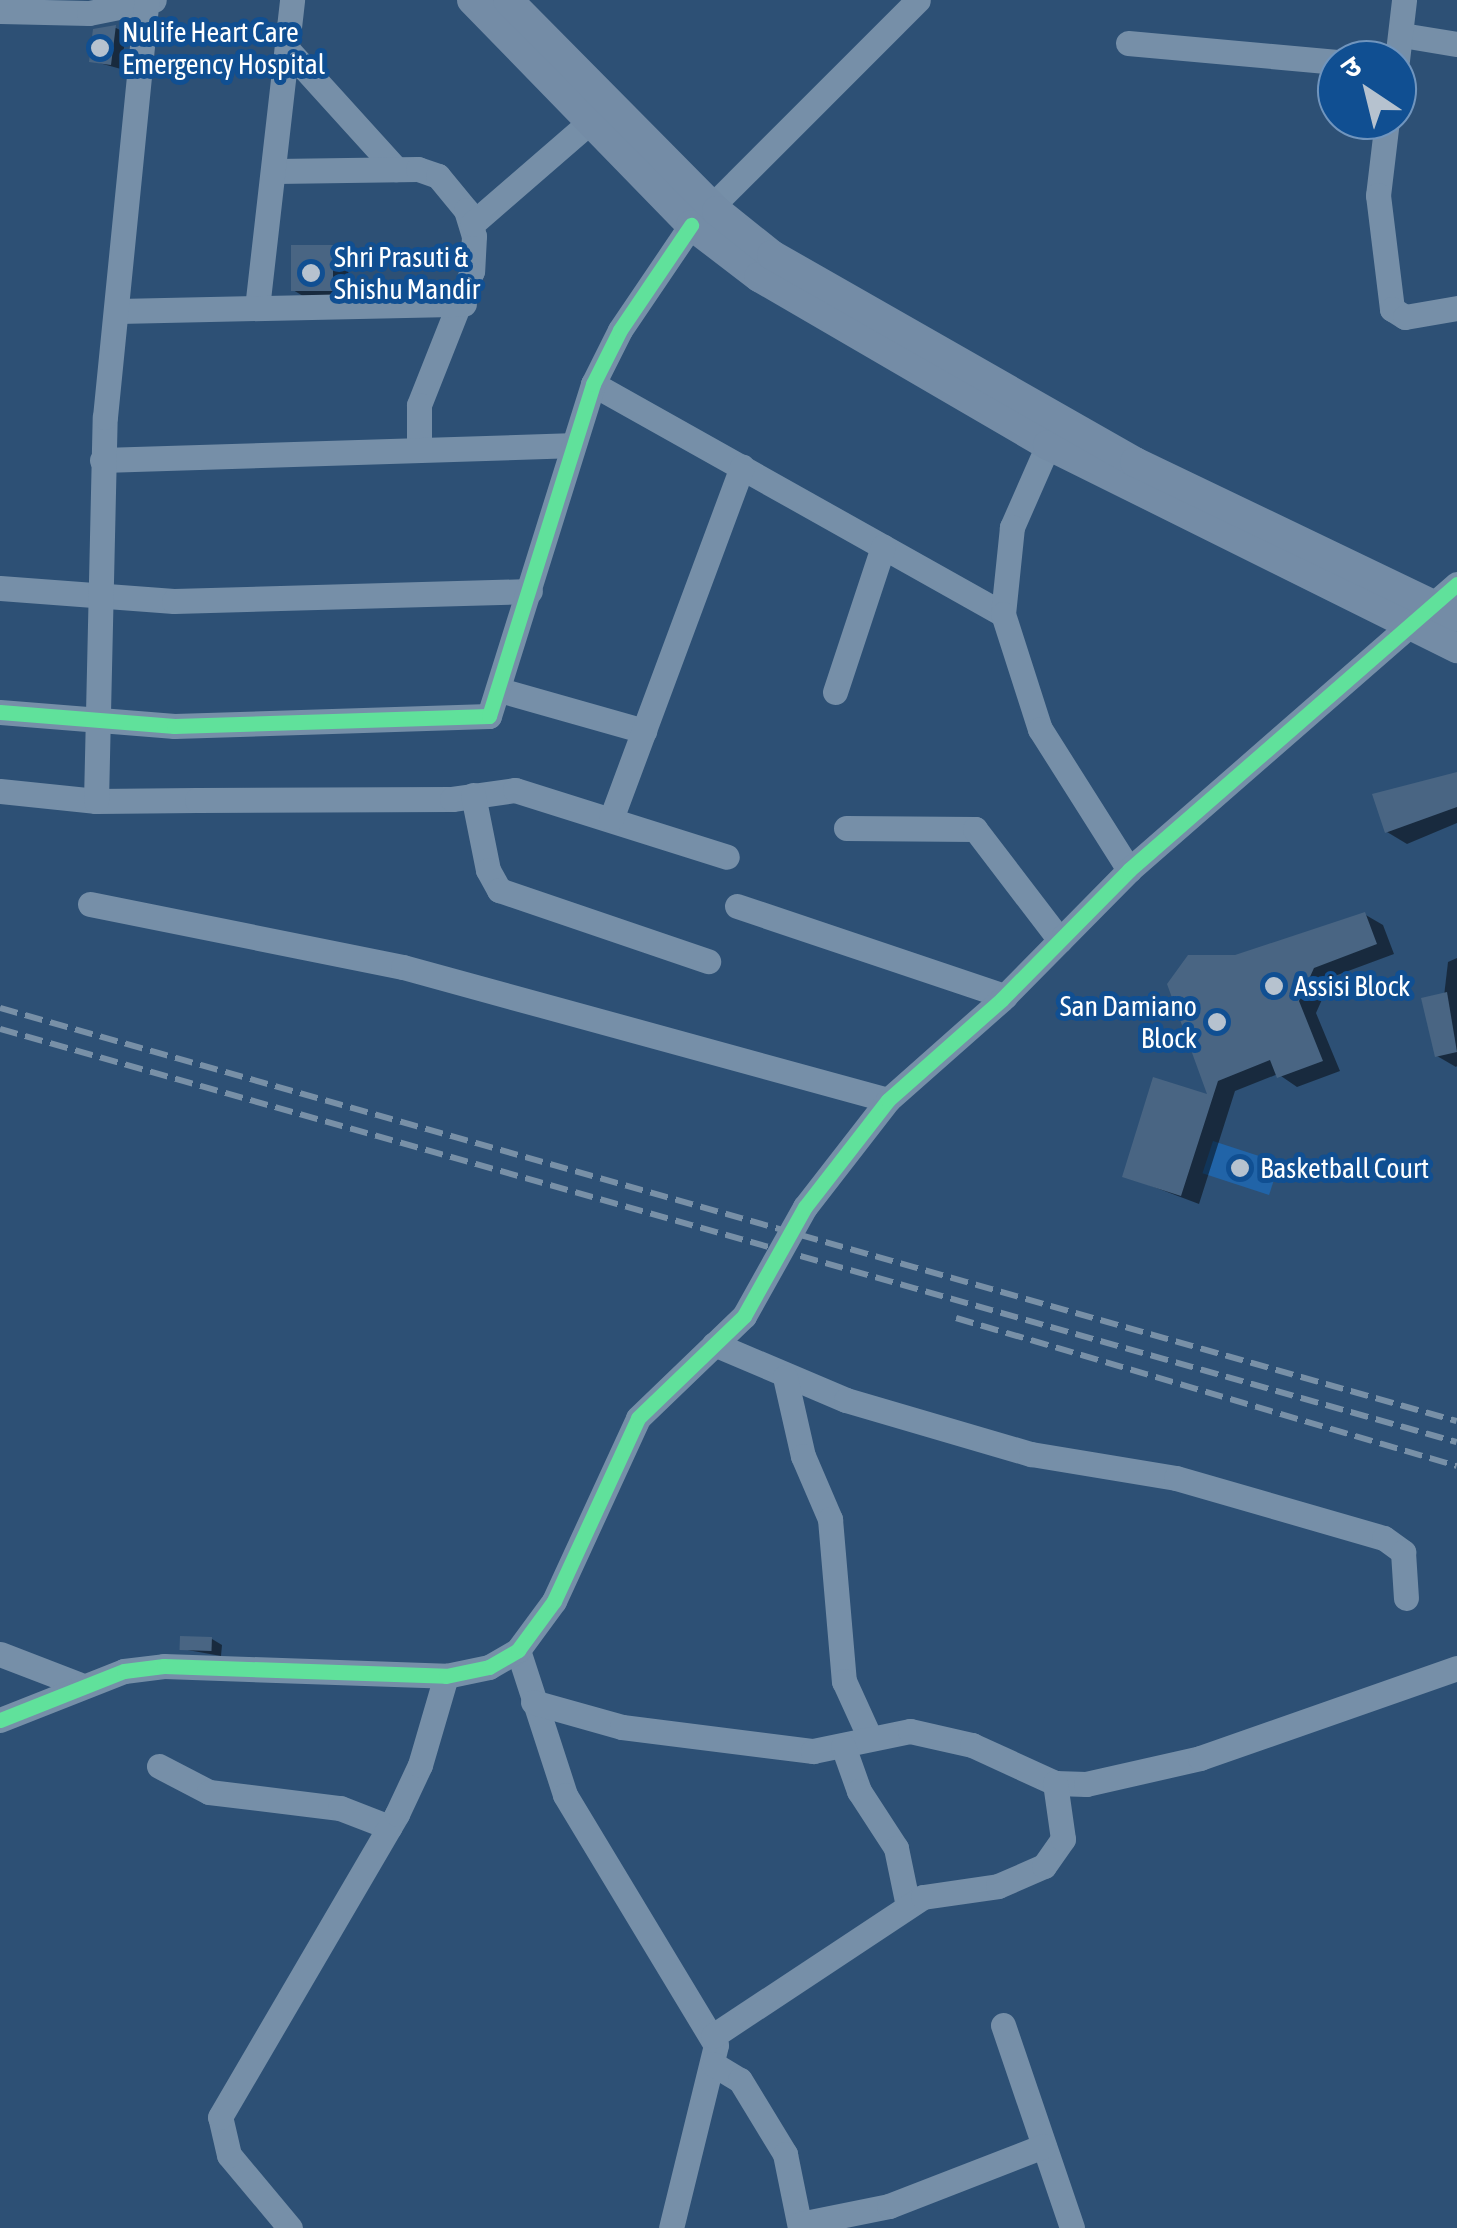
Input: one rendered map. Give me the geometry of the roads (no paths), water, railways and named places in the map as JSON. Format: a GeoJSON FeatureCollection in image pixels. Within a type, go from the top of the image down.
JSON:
{"type":"FeatureCollection","features":[{"type":"Feature","properties":{"kind":"main road"},"geometry":{"type":"LineString","coordinates":[[472,0],[592,120],[701,215],[1135,462],[1445,611]]}},
{"type":"Feature","properties":{"kind":"main road"},"geometry":{"type":"LineString","coordinates":[[508,0],[759,277],[1048,445],[1457,648]]}},
{"type":"Feature","properties":{"kind":"street"},"geometry":{"type":"LineString","coordinates":[[257,308],[276,170],[292,0]]}},
{"type":"Feature","properties":{"kind":"street"},"geometry":{"type":"LineString","coordinates":[[0,712],[100,723],[474,721],[494,710],[569,445],[620,330],[701,215],[918,0]]}},
{"type":"Feature","properties":{"kind":"street"},"geometry":{"type":"LineString","coordinates":[[1400,40],[1404,0]]}},
{"type":"Feature","properties":{"kind":"street"},"geometry":{"type":"LineString","coordinates":[[0,12],[89,13],[150,1],[102,460],[96,800]]}},
{"type":"Feature","properties":{"kind":"street"},"geometry":{"type":"LineString","coordinates":[[1128,43],[1317,60]]}},
{"type":"Feature","properties":{"kind":"street"},"geometry":{"type":"LineString","coordinates":[[1417,47],[1457,44]]}},
{"type":"Feature","properties":{"kind":"street"},"geometry":{"type":"LineString","coordinates":[[288,50],[396,170]]}},
{"type":"Feature","properties":{"kind":"street"},"geometry":{"type":"LineString","coordinates":[[472,224],[592,120]]}},
{"type":"Feature","properties":{"kind":"street"},"geometry":{"type":"LineString","coordinates":[[1385,140],[1378,195],[1392,309],[1405,316],[1457,308]]}},
{"type":"Feature","properties":{"kind":"street"},"geometry":{"type":"LineString","coordinates":[[276,170],[396,170],[438,176],[472,224],[464,304],[422,397],[419,450]]}},
{"type":"Feature","properties":{"kind":"street"},"geometry":{"type":"LineString","coordinates":[[118,311],[464,304]]}},
{"type":"Feature","properties":{"kind":"street"},"geometry":{"type":"LineString","coordinates":[[594,384],[1003,614]]}},
{"type":"Feature","properties":{"kind":"street"},"geometry":{"type":"LineString","coordinates":[[102,460],[569,445]]}},
{"type":"Feature","properties":{"kind":"street"},"geometry":{"type":"LineString","coordinates":[[1048,445],[1012,527],[1003,614],[1040,729],[1129,870]]}},
{"type":"Feature","properties":{"kind":"street"},"geometry":{"type":"LineString","coordinates":[[611,819],[742,467]]}},
{"type":"Feature","properties":{"kind":"street"},"geometry":{"type":"LineString","coordinates":[[835,692],[884,547]]}},
{"type":"Feature","properties":{"kind":"street"},"geometry":{"type":"LineString","coordinates":[[0,1720],[78,1684],[164,1666],[446,1676],[488,1667],[518,1650],[554,1601],[621,1443],[638,1418],[744,1316],[805,1207],[888,1100],[1005,996],[1129,870],[1412,628],[1445,611],[1457,584]]}},
{"type":"Feature","properties":{"kind":"street"},"geometry":{"type":"LineString","coordinates":[[0,588],[100,601],[530,591]]}},
{"type":"Feature","properties":{"kind":"street"},"geometry":{"type":"LineString","coordinates":[[500,690],[644,732]]}},
{"type":"Feature","properties":{"kind":"street"},"geometry":{"type":"LineString","coordinates":[[0,791],[96,800],[531,792],[728,857]]}},
{"type":"Feature","properties":{"kind":"street"},"geometry":{"type":"LineString","coordinates":[[473,795],[488,870],[499,890],[708,961]]}},
{"type":"Feature","properties":{"kind":"street"},"geometry":{"type":"LineString","coordinates":[[846,828],[975,830],[1060,940]]}},
{"type":"Feature","properties":{"kind":"street"},"geometry":{"type":"LineString","coordinates":[[90,904],[403,967],[888,1100]]}},
{"type":"Feature","properties":{"kind":"street"},"geometry":{"type":"LineString","coordinates":[[737,906],[1005,996]]}},
{"type":"Feature","properties":{"kind":"street"},"geometry":{"type":"LineString","coordinates":[[714,1344],[785,1377],[1031,1454],[1176,1478],[1384,1538],[1403,1552],[1406,1598]]}},
{"type":"Feature","properties":{"kind":"street"},"geometry":{"type":"LineString","coordinates":[[785,1377],[803,1456],[830,1519],[844,1681],[870,1738]]}},
{"type":"Feature","properties":{"kind":"street"},"geometry":{"type":"LineString","coordinates":[[518,1650],[565,1795],[713,2036],[713,2064],[671,2228]]}},
{"type":"Feature","properties":{"kind":"street"},"geometry":{"type":"LineString","coordinates":[[0,1654],[78,1684]]}},
{"type":"Feature","properties":{"kind":"street"},"geometry":{"type":"LineString","coordinates":[[532,1702],[622,1727],[813,1750],[910,1731],[936,1735],[1055,1783],[1086,1784],[1200,1758],[1457,1668]]}},
{"type":"Feature","properties":{"kind":"street"},"geometry":{"type":"LineString","coordinates":[[290,2228],[229,2155],[220,2117],[389,1827],[420,1765],[446,1676]]}},
{"type":"Feature","properties":{"kind":"street"},"geometry":{"type":"LineString","coordinates":[[844,1746],[859,1791],[896,1848],[908,1906]]}},
{"type":"Feature","properties":{"kind":"street"},"geometry":{"type":"LineString","coordinates":[[158,1766],[209,1792],[340,1808],[389,1827]]}},
{"type":"Feature","properties":{"kind":"street"},"geometry":{"type":"LineString","coordinates":[[713,2036],[908,1906],[939,1892],[998,1886],[1044,1866],[1063,1839],[1055,1783]]}},
{"type":"Feature","properties":{"kind":"street"},"geometry":{"type":"LineString","coordinates":[[1004,2025],[1072,2228]]}},
{"type":"Feature","properties":{"kind":"street"},"geometry":{"type":"LineString","coordinates":[[713,2064],[740,2080],[785,2154],[800,2226],[898,2203],[1044,2146]]}},
{"type":"Feature","properties":{"kind":"street"},"geometry":{"type":"LineString","coordinates":[[898,2203],[909,2228]]}},
{"type":"Feature","properties":{"kind":"railway"},"geometry":{"type":"LineString","coordinates":[[0,1008],[1457,1421]]}},
{"type":"Feature","properties":{"kind":"railway"},"geometry":{"type":"LineString","coordinates":[[0,1029],[1457,1442]]}},
{"type":"Feature","properties":{"kind":"railway"},"geometry":{"type":"LineString","coordinates":[[956,1318],[1457,1466]]}},
{"type":"Feature","properties":{"kind":"place","name":"Nulife Heart Care Emergency Hospital"},"geometry":{"type":"Point","coordinates":[100,48]}},
{"type":"Feature","properties":{"kind":"place","name":"Shri Prasuti & Shishu Mandir"},"geometry":{"type":"Point","coordinates":[311,273]}},
{"type":"Feature","properties":{"kind":"place","name":"Assisi Block"},"geometry":{"type":"Point","coordinates":[1274,986]}},
{"type":"Feature","properties":{"kind":"place","name":"San Damiano Block"},"geometry":{"type":"Point","coordinates":[1217,1022]}},
{"type":"Feature","properties":{"kind":"place","name":"Basketball Court"},"geometry":{"type":"Point","coordinates":[1240,1168]}}]}
